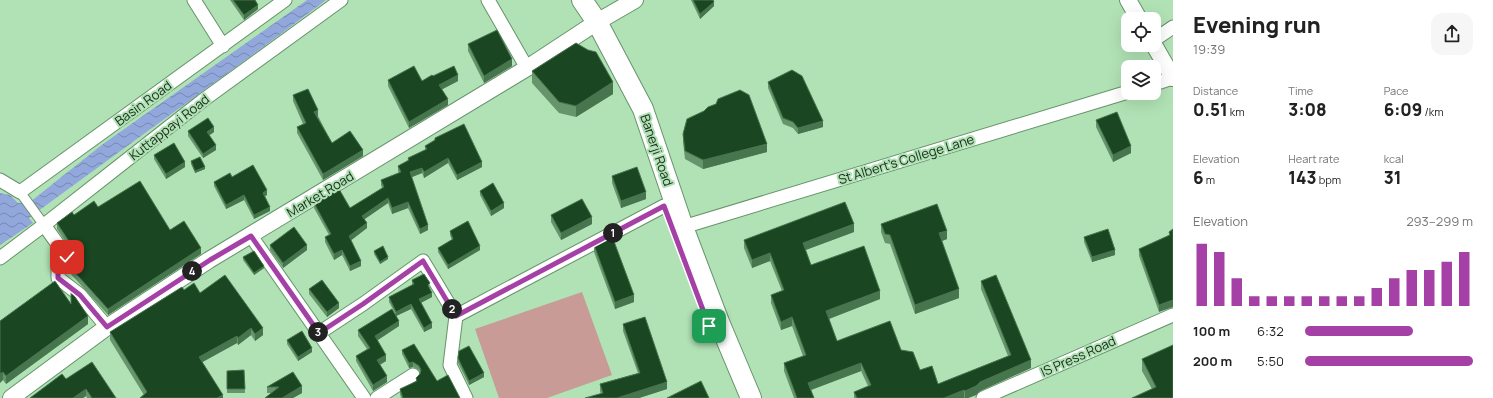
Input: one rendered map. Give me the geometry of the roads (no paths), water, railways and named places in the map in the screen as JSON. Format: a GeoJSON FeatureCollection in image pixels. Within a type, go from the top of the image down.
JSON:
{"type":"FeatureCollection","features":[{"type":"Feature","properties":{"kind":"main road","name":"Banerji Road"},"geometry":{"type":"LineString","coordinates":[[569,0],[593,24],[642,109],[683,227],[751,398]]}},
{"type":"Feature","properties":{"kind":"main road","name":"Banerji Road"},"geometry":{"type":"LineString","coordinates":[[582,0],[631,110],[676,240],[737,398]]}},
{"type":"Feature","properties":{"kind":"street"},"geometry":{"type":"LineString","coordinates":[[194,0],[223,46]]}},
{"type":"Feature","properties":{"kind":"street","name":"Basin Road"},"geometry":{"type":"LineString","coordinates":[[20,192],[285,0]]}},
{"type":"Feature","properties":{"kind":"street","name":"Kuttappayi Road"},"geometry":{"type":"LineString","coordinates":[[0,258],[202,101],[341,0]]}},
{"type":"Feature","properties":{"kind":"street"},"geometry":{"type":"LineString","coordinates":[[488,0],[527,68]]}},
{"type":"Feature","properties":{"kind":"street","name":"Market Road"},"geometry":{"type":"LineString","coordinates":[[11,398],[107,327],[210,260],[527,68],[593,24],[635,0]]}},
{"type":"Feature","properties":{"kind":"street"},"geometry":{"type":"LineString","coordinates":[[1128,0],[1134,12]]}},
{"type":"Feature","properties":{"kind":"street"},"geometry":{"type":"LineString","coordinates":[[1161,35],[1173,27]]}},
{"type":"Feature","properties":{"kind":"street"},"geometry":{"type":"LineString","coordinates":[[1158,52],[1173,78],[1161,82]]}},
{"type":"Feature","properties":{"kind":"street","name":"St Albert's College Lane"},"geometry":{"type":"LineString","coordinates":[[683,227],[1121,94]]}},
{"type":"Feature","properties":{"kind":"street"},"geometry":{"type":"LineString","coordinates":[[0,180],[20,192],[67,257],[58,264],[58,278],[80,295],[107,327]]}},
{"type":"Feature","properties":{"kind":"street"},"geometry":{"type":"LineString","coordinates":[[456,316],[664,206]]}},
{"type":"Feature","properties":{"kind":"street"},"geometry":{"type":"LineString","coordinates":[[251,236],[364,398]]}},
{"type":"Feature","properties":{"kind":"street"},"geometry":{"type":"LineString","coordinates":[[319,333],[363,304],[423,261],[456,316],[450,365],[466,398]]}},
{"type":"Feature","properties":{"kind":"street","name":"IS Press Road"},"geometry":{"type":"LineString","coordinates":[[983,398],[1173,315]]}},
{"type":"Feature","properties":{"kind":"street"},"geometry":{"type":"LineString","coordinates":[[377,398],[413,376]]}},
{"type":"Feature","properties":{"kind":"water"},"geometry":{"type":"Polygon","coordinates":[[[307,0],[326,0],[29,218],[33,223],[0,245],[0,193],[10,195],[18,203],[30,202],[103,144],[307,0]]]}}]}
